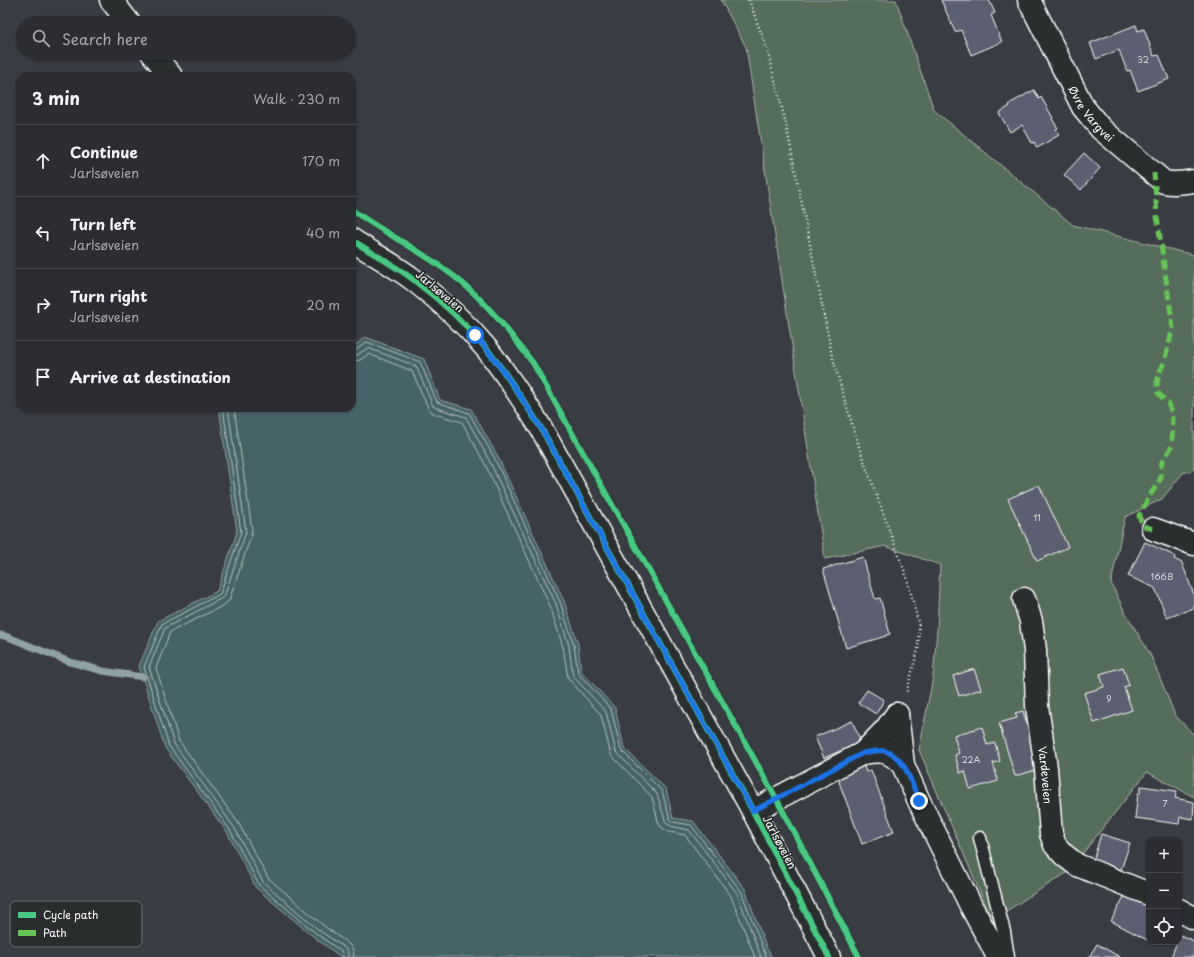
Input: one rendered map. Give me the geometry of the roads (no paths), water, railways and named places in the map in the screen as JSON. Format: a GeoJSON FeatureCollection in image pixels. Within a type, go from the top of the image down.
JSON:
{"type":"FeatureCollection","features":[{"type":"Feature","properties":{"kind":"street"},"geometry":{"type":"LineString","coordinates":[[111,0],[124,16]]}},
{"type":"Feature","properties":{"kind":"street","name":"Øvre Vargvei"},"geometry":{"type":"LineString","coordinates":[[1029,0],[1083,107],[1101,129],[1164,182],[1171,184],[1182,184],[1194,181]]}},
{"type":"Feature","properties":{"kind":"street"},"geometry":{"type":"LineString","coordinates":[[158,60],[168,72]]}},
{"type":"Feature","properties":{"kind":"street","name":"Jarlsøveien"},"geometry":{"type":"LineString","coordinates":[[356,243],[415,281],[444,305],[475,335],[519,393],[541,428],[753,811],[829,957]]}},
{"type":"Feature","properties":{"kind":"street"},"geometry":{"type":"LineString","coordinates":[[1153,529],[1194,544]]}},
{"type":"Feature","properties":{"kind":"street","name":"Vardeveien"},"geometry":{"type":"LineString","coordinates":[[1024,599],[1031,621],[1035,650],[1037,706],[1046,768],[1051,834],[1055,844],[1064,855],[1077,865],[1146,893]]}},
{"type":"Feature","properties":{"kind":"street","name":"Jarlsøveien"},"geometry":{"type":"LineString","coordinates":[[753,811],[863,753],[886,729],[897,714],[903,765]]}},
{"type":"Feature","properties":{"kind":"street","name":"Jarlsøveien"},"geometry":{"type":"LineString","coordinates":[[863,753],[877,751],[885,752],[895,756],[903,765],[972,908],[998,957]]}},
{"type":"Feature","properties":{"kind":"street"},"geometry":{"type":"LineString","coordinates":[[1182,912],[1194,918]]}},
{"type":"Feature","properties":{"kind":"lane"},"geometry":{"type":"LineString","coordinates":[[980,838],[1004,932],[1008,957]]}},
{"type":"Feature","properties":{"kind":"water"},"geometry":{"type":"Polygon","coordinates":[[[365,337],[424,359],[440,400],[471,409],[497,455],[564,601],[578,644],[581,671],[615,708],[624,748],[666,789],[673,818],[693,821],[745,889],[766,947],[772,957],[341,957],[315,938],[256,888],[227,832],[165,748],[139,666],[158,621],[217,591],[237,532],[220,412],[356,412],[356,345],[365,337]]]}},
{"type":"Feature","properties":{"kind":"waterway"},"geometry":{"type":"LineString","coordinates":[[0,635],[70,662],[103,671],[143,677]]}}]}
